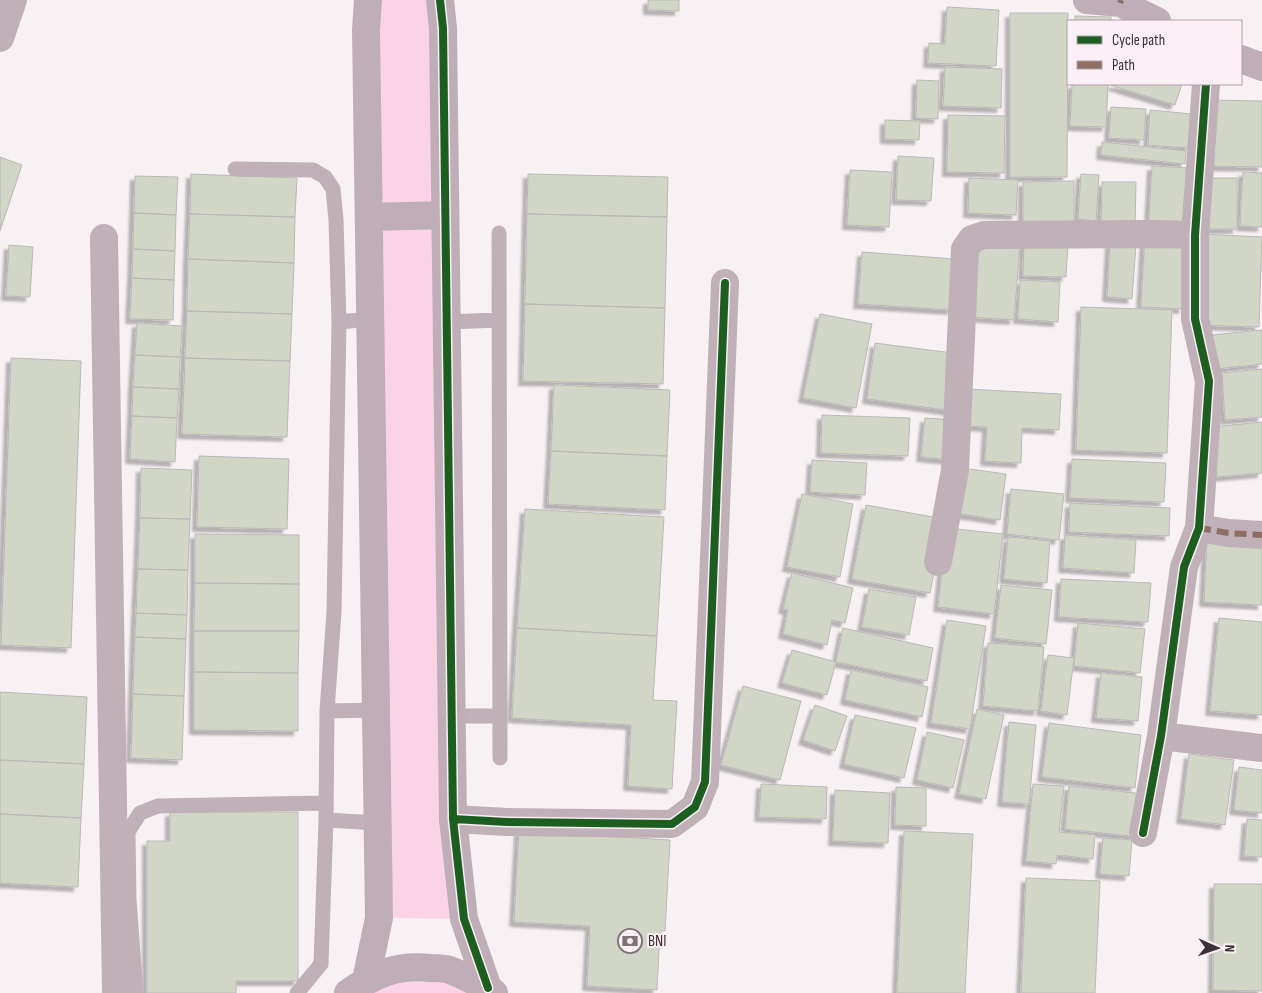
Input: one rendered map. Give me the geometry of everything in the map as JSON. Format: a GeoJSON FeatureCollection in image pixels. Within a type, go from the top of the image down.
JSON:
{"type":"FeatureCollection","features":[{"type":"Feature","properties":{"kind":"street"},"geometry":{"type":"LineString","coordinates":[[0,38],[13,0]]}},
{"type":"Feature","properties":{"kind":"street"},"geometry":{"type":"LineString","coordinates":[[357,987],[379,918],[366,30],[368,0]]}},
{"type":"Feature","properties":{"kind":"street"},"geometry":{"type":"LineString","coordinates":[[440,0],[443,28],[453,819],[464,919],[491,990]]}},
{"type":"Feature","properties":{"kind":"street"},"geometry":{"type":"LineString","coordinates":[[1086,0],[1120,1],[1155,20]]}},
{"type":"Feature","properties":{"kind":"street"},"geometry":{"type":"LineString","coordinates":[[1242,59],[1262,67]]}},
{"type":"Feature","properties":{"kind":"street"},"geometry":{"type":"LineString","coordinates":[[1143,833],[1161,736],[1184,567],[1199,528],[1209,381],[1195,319],[1195,235],[1206,85]]}},
{"type":"Feature","properties":{"kind":"street"},"geometry":{"type":"LineString","coordinates":[[369,217],[445,215]]}},
{"type":"Feature","properties":{"kind":"street"},"geometry":{"type":"LineString","coordinates":[[938,562],[955,470],[965,249],[972,239],[984,235],[1195,235]]}},
{"type":"Feature","properties":{"kind":"street"},"geometry":{"type":"LineString","coordinates":[[104,238],[116,993]]}},
{"type":"Feature","properties":{"kind":"street"},"geometry":{"type":"LineString","coordinates":[[453,819],[507,822],[672,824],[695,807],[705,782],[725,283]]}},
{"type":"Feature","properties":{"kind":"street"},"geometry":{"type":"LineString","coordinates":[[1199,528],[1228,533],[1262,535]]}},
{"type":"Feature","properties":{"kind":"street"},"geometry":{"type":"LineString","coordinates":[[1161,736],[1262,748]]}},
{"type":"Feature","properties":{"kind":"street"},"geometry":{"type":"LineString","coordinates":[[357,987],[382,973],[419,966],[448,970],[491,990]]}},
{"type":"Feature","properties":{"kind":"lane"},"geometry":{"type":"LineString","coordinates":[[235,169],[312,170],[325,177],[333,189],[336,220],[339,322],[334,612],[327,711],[326,820],[321,964],[297,993]]}},
{"type":"Feature","properties":{"kind":"lane"},"geometry":{"type":"LineString","coordinates":[[499,233],[500,758]]}},
{"type":"Feature","properties":{"kind":"lane"},"geometry":{"type":"LineString","coordinates":[[339,322],[370,319]]}},
{"type":"Feature","properties":{"kind":"lane"},"geometry":{"type":"LineString","coordinates":[[447,322],[500,320]]}},
{"type":"Feature","properties":{"kind":"lane"},"geometry":{"type":"LineString","coordinates":[[327,711],[376,710]]}},
{"type":"Feature","properties":{"kind":"lane"},"geometry":{"type":"LineString","coordinates":[[452,716],[500,716]]}},
{"type":"Feature","properties":{"kind":"lane"},"geometry":{"type":"LineString","coordinates":[[136,993],[129,900],[128,832],[140,812],[158,806],[325,803]]}},
{"type":"Feature","properties":{"kind":"lane"},"geometry":{"type":"LineString","coordinates":[[326,820],[378,823]]}},
{"type":"Feature","properties":{"kind":"shaded area"},"geometry":{"type":"Polygon","coordinates":[[[368,0],[430,0],[464,919],[379,918],[368,0]]]}},
{"type":"Feature","properties":{"kind":"shaded area"},"geometry":{"type":"Polygon","coordinates":[[[419,966],[494,993],[348,993],[419,966]]]}},
{"type":"Feature","properties":{"kind":"building"},"geometry":{"type":"Polygon","coordinates":[[[648,0],[679,0],[679,11],[648,10],[648,0]]]}},
{"type":"Feature","properties":{"kind":"building"},"geometry":{"type":"Polygon","coordinates":[[[947,7],[999,10],[996,66],[928,63],[929,43],[945,44],[947,7]]]}},
{"type":"Feature","properties":{"kind":"building"},"geometry":{"type":"Polygon","coordinates":[[[1010,13],[1068,13],[1067,177],[1010,177],[1010,13]]]}},
{"type":"Feature","properties":{"kind":"building"},"geometry":{"type":"Polygon","coordinates":[[[1075,16],[1111,17],[1111,20],[1075,20],[1075,16]]]}},
{"type":"Feature","properties":{"kind":"building"},"geometry":{"type":"Polygon","coordinates":[[[945,67],[1002,69],[1001,108],[943,106],[945,67]]]}},
{"type":"Feature","properties":{"kind":"building"},"geometry":{"type":"Polygon","coordinates":[[[917,80],[939,81],[938,119],[916,118],[917,80]]]}},
{"type":"Feature","properties":{"kind":"building"},"geometry":{"type":"Polygon","coordinates":[[[1072,85],[1108,85],[1106,127],[1070,126],[1072,85]]]}},
{"type":"Feature","properties":{"kind":"building"},"geometry":{"type":"Polygon","coordinates":[[[1110,85],[1182,85],[1175,105],[1110,85]]]}},
{"type":"Feature","properties":{"kind":"building"},"geometry":{"type":"Polygon","coordinates":[[[1206,100],[1262,101],[1262,167],[1205,166],[1206,100]]]}},
{"type":"Feature","properties":{"kind":"building"},"geometry":{"type":"Polygon","coordinates":[[[1111,107],[1146,109],[1144,140],[1109,138],[1111,107]]]}},
{"type":"Feature","properties":{"kind":"building"},"geometry":{"type":"Polygon","coordinates":[[[1150,110],[1192,114],[1190,148],[1148,145],[1150,110]]]}},
{"type":"Feature","properties":{"kind":"building"},"geometry":{"type":"Polygon","coordinates":[[[948,115],[1005,116],[1004,173],[947,172],[948,115]]]}},
{"type":"Feature","properties":{"kind":"building"},"geometry":{"type":"Polygon","coordinates":[[[885,120],[920,121],[919,140],[885,139],[885,120]]]}},
{"type":"Feature","properties":{"kind":"building"},"geometry":{"type":"Polygon","coordinates":[[[1102,142],[1186,151],[1185,164],[1101,155],[1102,142]]]}},
{"type":"Feature","properties":{"kind":"building"},"geometry":{"type":"Polygon","coordinates":[[[898,156],[934,158],[931,201],[896,200],[898,156]]]}},
{"type":"Feature","properties":{"kind":"building"},"geometry":{"type":"Polygon","coordinates":[[[0,157],[22,165],[0,231],[0,157]]]}},
{"type":"Feature","properties":{"kind":"building"},"geometry":{"type":"Polygon","coordinates":[[[1152,166],[1189,168],[1185,223],[1149,221],[1152,166]]]}},
{"type":"Feature","properties":{"kind":"building"},"geometry":{"type":"Polygon","coordinates":[[[850,170],[892,172],[889,227],[847,225],[850,170]]]}},
{"type":"Feature","properties":{"kind":"building"},"geometry":{"type":"Polygon","coordinates":[[[1243,172],[1262,173],[1262,227],[1240,226],[1243,172]]]}},
{"type":"Feature","properties":{"kind":"building"},"geometry":{"type":"Polygon","coordinates":[[[191,174],[297,178],[295,217],[190,214],[191,174]]]}},
{"type":"Feature","properties":{"kind":"building"},"geometry":{"type":"Polygon","coordinates":[[[528,174],[668,177],[667,217],[527,214],[528,174]]]}},
{"type":"Feature","properties":{"kind":"building"},"geometry":{"type":"Polygon","coordinates":[[[1081,174],[1099,175],[1096,221],[1078,219],[1081,174]]]}},
{"type":"Feature","properties":{"kind":"building"},"geometry":{"type":"Polygon","coordinates":[[[135,176],[178,177],[176,215],[134,213],[135,176]]]}},
{"type":"Feature","properties":{"kind":"building"},"geometry":{"type":"Polygon","coordinates":[[[969,178],[1018,180],[1016,215],[968,213],[969,178]]]}},
{"type":"Feature","properties":{"kind":"building"},"geometry":{"type":"Polygon","coordinates":[[[1204,178],[1237,178],[1237,229],[1203,229],[1204,178]]]}},
{"type":"Feature","properties":{"kind":"building"},"geometry":{"type":"Polygon","coordinates":[[[1074,181],[1074,226],[1023,226],[1023,182],[1074,181]]]}},
{"type":"Feature","properties":{"kind":"building"},"geometry":{"type":"Polygon","coordinates":[[[1102,182],[1136,182],[1135,230],[1101,230],[1102,182]]]}},
{"type":"Feature","properties":{"kind":"building"},"geometry":{"type":"Polygon","coordinates":[[[134,213],[176,215],[175,251],[133,249],[134,213]]]}},
{"type":"Feature","properties":{"kind":"building"},"geometry":{"type":"Polygon","coordinates":[[[190,214],[295,217],[294,263],[188,259],[190,214]]]}},
{"type":"Feature","properties":{"kind":"building"},"geometry":{"type":"Polygon","coordinates":[[[527,214],[667,217],[665,308],[525,304],[527,214]]]}},
{"type":"Feature","properties":{"kind":"building"},"geometry":{"type":"Polygon","coordinates":[[[1202,234],[1262,237],[1259,327],[1199,325],[1202,234]]]}},
{"type":"Feature","properties":{"kind":"building"},"geometry":{"type":"Polygon","coordinates":[[[1145,235],[1187,237],[1183,309],[1141,307],[1145,235]]]}},
{"type":"Feature","properties":{"kind":"building"},"geometry":{"type":"Polygon","coordinates":[[[1024,241],[1068,243],[1066,277],[1023,276],[1024,241]]]}},
{"type":"Feature","properties":{"kind":"building"},"geometry":{"type":"Polygon","coordinates":[[[973,242],[1020,245],[1014,320],[969,317],[973,242]]]}},
{"type":"Feature","properties":{"kind":"building"},"geometry":{"type":"Polygon","coordinates":[[[1110,243],[1136,244],[1132,299],[1107,297],[1110,243]]]}},
{"type":"Feature","properties":{"kind":"building"},"geometry":{"type":"Polygon","coordinates":[[[9,245],[33,247],[30,297],[6,296],[9,245]]]}},
{"type":"Feature","properties":{"kind":"building"},"geometry":{"type":"Polygon","coordinates":[[[133,249],[175,251],[174,280],[132,278],[133,249]]]}},
{"type":"Feature","properties":{"kind":"building"},"geometry":{"type":"Polygon","coordinates":[[[862,252],[955,259],[952,310],[858,304],[862,252]]]}},
{"type":"Feature","properties":{"kind":"building"},"geometry":{"type":"Polygon","coordinates":[[[188,259],[294,263],[292,314],[187,311],[188,259]]]}},
{"type":"Feature","properties":{"kind":"building"},"geometry":{"type":"Polygon","coordinates":[[[132,278],[174,280],[173,320],[130,319],[132,278]]]}},
{"type":"Feature","properties":{"kind":"building"},"geometry":{"type":"Polygon","coordinates":[[[1020,280],[1060,282],[1058,322],[1018,319],[1020,280]]]}},
{"type":"Feature","properties":{"kind":"building"},"geometry":{"type":"Polygon","coordinates":[[[525,304],[665,308],[663,384],[523,381],[525,304]]]}},
{"type":"Feature","properties":{"kind":"building"},"geometry":{"type":"Polygon","coordinates":[[[1081,307],[1172,310],[1167,453],[1076,450],[1081,307]]]}},
{"type":"Feature","properties":{"kind":"building"},"geometry":{"type":"Polygon","coordinates":[[[187,311],[292,314],[290,361],[185,358],[187,311]]]}},
{"type":"Feature","properties":{"kind":"building"},"geometry":{"type":"Polygon","coordinates":[[[820,314],[872,324],[856,408],[803,398],[820,314]]]}},
{"type":"Feature","properties":{"kind":"building"},"geometry":{"type":"Polygon","coordinates":[[[137,323],[182,326],[180,357],[135,355],[137,323]]]}},
{"type":"Feature","properties":{"kind":"building"},"geometry":{"type":"Polygon","coordinates":[[[1262,330],[1262,364],[1216,369],[1212,335],[1262,330]]]}},
{"type":"Feature","properties":{"kind":"building"},"geometry":{"type":"Polygon","coordinates":[[[875,343],[960,354],[952,411],[867,399],[875,343]]]}},
{"type":"Feature","properties":{"kind":"building"},"geometry":{"type":"Polygon","coordinates":[[[135,355],[180,357],[179,389],[133,387],[135,355]]]}},
{"type":"Feature","properties":{"kind":"building"},"geometry":{"type":"Polygon","coordinates":[[[11,358],[81,361],[71,648],[1,645],[11,358]]]}},
{"type":"Feature","properties":{"kind":"building"},"geometry":{"type":"Polygon","coordinates":[[[185,358],[290,361],[287,437],[182,434],[185,358]]]}},
{"type":"Feature","properties":{"kind":"building"},"geometry":{"type":"Polygon","coordinates":[[[1262,369],[1262,417],[1225,420],[1222,373],[1262,369]]]}},
{"type":"Feature","properties":{"kind":"building"},"geometry":{"type":"Polygon","coordinates":[[[554,385],[670,390],[667,456],[551,451],[554,385]]]}},
{"type":"Feature","properties":{"kind":"building"},"geometry":{"type":"Polygon","coordinates":[[[133,387],[179,389],[177,418],[132,416],[133,387]]]}},
{"type":"Feature","properties":{"kind":"building"},"geometry":{"type":"Polygon","coordinates":[[[967,389],[1061,394],[1059,430],[1022,428],[1021,463],[985,461],[987,427],[966,426],[967,389]]]}},
{"type":"Feature","properties":{"kind":"building"},"geometry":{"type":"Polygon","coordinates":[[[822,415],[910,418],[908,456],[821,453],[822,415]]]}},
{"type":"Feature","properties":{"kind":"building"},"geometry":{"type":"Polygon","coordinates":[[[132,416],[177,418],[175,462],[130,459],[132,416]]]}},
{"type":"Feature","properties":{"kind":"building"},"geometry":{"type":"Polygon","coordinates":[[[925,418],[956,420],[952,460],[921,457],[925,418]]]}},
{"type":"Feature","properties":{"kind":"building"},"geometry":{"type":"Polygon","coordinates":[[[1262,422],[1262,473],[1216,477],[1212,427],[1262,422]]]}},
{"type":"Feature","properties":{"kind":"building"},"geometry":{"type":"Polygon","coordinates":[[[551,451],[667,456],[665,510],[548,504],[551,451]]]}},
{"type":"Feature","properties":{"kind":"building"},"geometry":{"type":"Polygon","coordinates":[[[199,456],[289,459],[287,529],[197,527],[199,456]]]}},
{"type":"Feature","properties":{"kind":"building"},"geometry":{"type":"Polygon","coordinates":[[[1072,459],[1166,463],[1164,502],[1070,498],[1072,459]]]}},
{"type":"Feature","properties":{"kind":"building"},"geometry":{"type":"Polygon","coordinates":[[[812,460],[867,463],[865,495],[810,492],[812,460]]]}},
{"type":"Feature","properties":{"kind":"building"},"geometry":{"type":"Polygon","coordinates":[[[955,467],[1006,474],[1000,520],[949,512],[955,467]]]}},
{"type":"Feature","properties":{"kind":"building"},"geometry":{"type":"Polygon","coordinates":[[[141,468],[192,470],[190,519],[140,518],[141,468]]]}},
{"type":"Feature","properties":{"kind":"building"},"geometry":{"type":"Polygon","coordinates":[[[1011,489],[1064,494],[1059,540],[1007,534],[1011,489]]]}},
{"type":"Feature","properties":{"kind":"building"},"geometry":{"type":"Polygon","coordinates":[[[802,494],[853,504],[840,577],[787,567],[802,494]]]}},
{"type":"Feature","properties":{"kind":"building"},"geometry":{"type":"Polygon","coordinates":[[[1070,503],[1170,508],[1169,536],[1069,532],[1070,503]]]}},
{"type":"Feature","properties":{"kind":"building"},"geometry":{"type":"Polygon","coordinates":[[[866,505],[944,519],[930,593],[852,579],[866,505]]]}},
{"type":"Feature","properties":{"kind":"building"},"geometry":{"type":"Polygon","coordinates":[[[525,509],[664,517],[657,636],[517,628],[525,509]]]}},
{"type":"Feature","properties":{"kind":"building"},"geometry":{"type":"Polygon","coordinates":[[[140,518],[190,519],[188,570],[138,569],[140,518]]]}},
{"type":"Feature","properties":{"kind":"building"},"geometry":{"type":"Polygon","coordinates":[[[947,528],[1003,534],[994,614],[938,607],[947,528]]]}},
{"type":"Feature","properties":{"kind":"building"},"geometry":{"type":"Polygon","coordinates":[[[195,534],[299,535],[299,584],[195,583],[195,534]]]}},
{"type":"Feature","properties":{"kind":"building"},"geometry":{"type":"Polygon","coordinates":[[[1065,535],[1136,540],[1134,573],[1063,568],[1065,535]]]}},
{"type":"Feature","properties":{"kind":"building"},"geometry":{"type":"Polygon","coordinates":[[[1008,537],[1050,541],[1047,583],[1004,579],[1008,537]]]}},
{"type":"Feature","properties":{"kind":"building"},"geometry":{"type":"Polygon","coordinates":[[[1207,537],[1262,540],[1262,605],[1204,602],[1207,537]]]}},
{"type":"Feature","properties":{"kind":"building"},"geometry":{"type":"Polygon","coordinates":[[[138,569],[188,570],[187,615],[136,613],[138,569]]]}},
{"type":"Feature","properties":{"kind":"building"},"geometry":{"type":"Polygon","coordinates":[[[792,573],[853,588],[845,623],[832,620],[827,645],[783,634],[788,610],[783,609],[792,573]]]}},
{"type":"Feature","properties":{"kind":"building"},"geometry":{"type":"Polygon","coordinates":[[[1061,579],[1151,583],[1148,622],[1059,617],[1061,579]]]}},
{"type":"Feature","properties":{"kind":"building"},"geometry":{"type":"Polygon","coordinates":[[[195,583],[299,584],[299,631],[194,631],[195,583]]]}},
{"type":"Feature","properties":{"kind":"building"},"geometry":{"type":"Polygon","coordinates":[[[1001,585],[1052,590],[1046,644],[995,638],[1001,585]]]}},
{"type":"Feature","properties":{"kind":"building"},"geometry":{"type":"Polygon","coordinates":[[[869,589],[916,597],[909,635],[862,627],[869,589]]]}},
{"type":"Feature","properties":{"kind":"building"},"geometry":{"type":"Polygon","coordinates":[[[136,613],[187,615],[186,639],[135,637],[136,613]]]}},
{"type":"Feature","properties":{"kind":"building"},"geometry":{"type":"Polygon","coordinates":[[[1219,618],[1262,622],[1262,715],[1210,711],[1219,618]]]}},
{"type":"Feature","properties":{"kind":"building"},"geometry":{"type":"Polygon","coordinates":[[[947,620],[986,626],[970,729],[931,723],[947,620]]]}},
{"type":"Feature","properties":{"kind":"building"},"geometry":{"type":"Polygon","coordinates":[[[1078,623],[1145,629],[1140,673],[1074,666],[1078,623]]]}},
{"type":"Feature","properties":{"kind":"building"},"geometry":{"type":"Polygon","coordinates":[[[517,628],[657,636],[653,700],[677,701],[672,789],[628,786],[631,725],[512,718],[517,628]]]}},
{"type":"Feature","properties":{"kind":"building"},"geometry":{"type":"Polygon","coordinates":[[[843,628],[933,648],[927,681],[836,662],[843,628]]]}},
{"type":"Feature","properties":{"kind":"building"},"geometry":{"type":"Polygon","coordinates":[[[194,631],[299,631],[298,673],[194,672],[194,631]]]}},
{"type":"Feature","properties":{"kind":"building"},"geometry":{"type":"Polygon","coordinates":[[[135,637],[186,639],[184,696],[133,694],[135,637]]]}},
{"type":"Feature","properties":{"kind":"building"},"geometry":{"type":"Polygon","coordinates":[[[988,643],[1044,647],[1038,711],[983,706],[988,643]]]}},
{"type":"Feature","properties":{"kind":"building"},"geometry":{"type":"Polygon","coordinates":[[[792,650],[836,662],[827,695],[782,683],[792,650]]]}},
{"type":"Feature","properties":{"kind":"building"},"geometry":{"type":"Polygon","coordinates":[[[1048,655],[1074,658],[1067,715],[1041,711],[1048,655]]]}},
{"type":"Feature","properties":{"kind":"building"},"geometry":{"type":"Polygon","coordinates":[[[851,670],[928,687],[922,717],[845,700],[851,670]]]}},
{"type":"Feature","properties":{"kind":"building"},"geometry":{"type":"Polygon","coordinates":[[[194,672],[298,673],[298,731],[194,730],[194,672]]]}},
{"type":"Feature","properties":{"kind":"building"},"geometry":{"type":"Polygon","coordinates":[[[1101,673],[1142,677],[1138,721],[1096,718],[1101,673]]]}},
{"type":"Feature","properties":{"kind":"building"},"geometry":{"type":"Polygon","coordinates":[[[743,686],[801,701],[780,780],[721,765],[743,686]]]}},
{"type":"Feature","properties":{"kind":"building"},"geometry":{"type":"Polygon","coordinates":[[[0,692],[87,697],[84,764],[0,760],[0,692]]]}},
{"type":"Feature","properties":{"kind":"building"},"geometry":{"type":"Polygon","coordinates":[[[133,694],[184,696],[182,760],[131,758],[133,694]]]}},
{"type":"Feature","properties":{"kind":"building"},"geometry":{"type":"Polygon","coordinates":[[[815,705],[847,716],[835,751],[803,740],[815,705]]]}},
{"type":"Feature","properties":{"kind":"building"},"geometry":{"type":"Polygon","coordinates":[[[977,709],[1004,715],[986,799],[959,794],[977,709]]]}},
{"type":"Feature","properties":{"kind":"building"},"geometry":{"type":"Polygon","coordinates":[[[855,715],[916,728],[904,778],[844,764],[855,715]]]}},
{"type":"Feature","properties":{"kind":"building"},"geometry":{"type":"Polygon","coordinates":[[[1009,722],[1036,725],[1029,804],[1002,802],[1009,722]]]}},
{"type":"Feature","properties":{"kind":"building"},"geometry":{"type":"Polygon","coordinates":[[[1049,723],[1141,735],[1135,788],[1042,777],[1049,723]]]}},
{"type":"Feature","properties":{"kind":"building"},"geometry":{"type":"Polygon","coordinates":[[[927,732],[964,740],[953,788],[917,780],[927,732]]]}},
{"type":"Feature","properties":{"kind":"building"},"geometry":{"type":"Polygon","coordinates":[[[1189,754],[1234,760],[1225,825],[1181,819],[1189,754]]]}},
{"type":"Feature","properties":{"kind":"building"},"geometry":{"type":"Polygon","coordinates":[[[0,760],[84,764],[81,818],[0,814],[0,760]]]}},
{"type":"Feature","properties":{"kind":"building"},"geometry":{"type":"Polygon","coordinates":[[[1239,767],[1262,770],[1262,813],[1234,810],[1239,767]]]}},
{"type":"Feature","properties":{"kind":"building"},"geometry":{"type":"Polygon","coordinates":[[[761,784],[827,787],[826,819],[759,817],[761,784]]]}},
{"type":"Feature","properties":{"kind":"building"},"geometry":{"type":"Polygon","coordinates":[[[1033,784],[1064,786],[1059,832],[1095,835],[1093,859],[1057,855],[1056,864],[1026,861],[1033,784]]]}},
{"type":"Feature","properties":{"kind":"building"},"geometry":{"type":"Polygon","coordinates":[[[1069,786],[1145,794],[1141,837],[1065,829],[1069,786]]]}},
{"type":"Feature","properties":{"kind":"building"},"geometry":{"type":"Polygon","coordinates":[[[896,787],[926,788],[926,826],[895,825],[896,787]]]}},
{"type":"Feature","properties":{"kind":"building"},"geometry":{"type":"Polygon","coordinates":[[[835,790],[890,793],[888,843],[833,841],[835,790]]]}},
{"type":"Feature","properties":{"kind":"building"},"geometry":{"type":"Polygon","coordinates":[[[170,812],[298,812],[298,981],[236,981],[236,993],[147,993],[147,841],[170,841],[170,812]]]}},
{"type":"Feature","properties":{"kind":"building"},"geometry":{"type":"Polygon","coordinates":[[[0,814],[81,818],[78,887],[0,883],[0,814]]]}},
{"type":"Feature","properties":{"kind":"building"},"geometry":{"type":"Polygon","coordinates":[[[1247,819],[1262,820],[1262,857],[1244,856],[1247,819]]]}},
{"type":"Feature","properties":{"kind":"building"},"geometry":{"type":"Polygon","coordinates":[[[519,831],[670,840],[665,931],[660,931],[657,990],[587,986],[590,926],[514,922],[519,831]]]}},
{"type":"Feature","properties":{"kind":"building"},"geometry":{"type":"Polygon","coordinates":[[[904,831],[973,834],[965,993],[897,993],[904,831]]]}},
{"type":"Feature","properties":{"kind":"building"},"geometry":{"type":"Polygon","coordinates":[[[1103,838],[1132,840],[1129,876],[1100,874],[1103,838]]]}},
{"type":"Feature","properties":{"kind":"building"},"geometry":{"type":"Polygon","coordinates":[[[1026,878],[1100,881],[1095,993],[1021,993],[1026,878]]]}},
{"type":"Feature","properties":{"kind":"building"},"geometry":{"type":"Polygon","coordinates":[[[1214,884],[1262,884],[1262,991],[1213,990],[1214,884]]]}},
{"type":"Feature","properties":{"kind":"marked path"},"geometry":{"type":"LineString","coordinates":[[1199,528],[1228,533],[1262,535]]}},
{"type":"Feature","properties":{"kind":"cycle path"},"geometry":{"type":"LineString","coordinates":[[440,0],[443,28],[453,819],[464,919],[488,988]]}},
{"type":"Feature","properties":{"kind":"cycle path"},"geometry":{"type":"LineString","coordinates":[[1143,833],[1161,736],[1184,567],[1199,528],[1209,381],[1195,319],[1195,235],[1206,85]]}},
{"type":"Feature","properties":{"kind":"cycle path"},"geometry":{"type":"LineString","coordinates":[[453,819],[507,822],[672,824],[695,807],[705,782],[725,283]]}},
{"type":"Feature","properties":{"kind":"place","name":"BNI"},"geometry":{"type":"Point","coordinates":[630,941]}}]}
